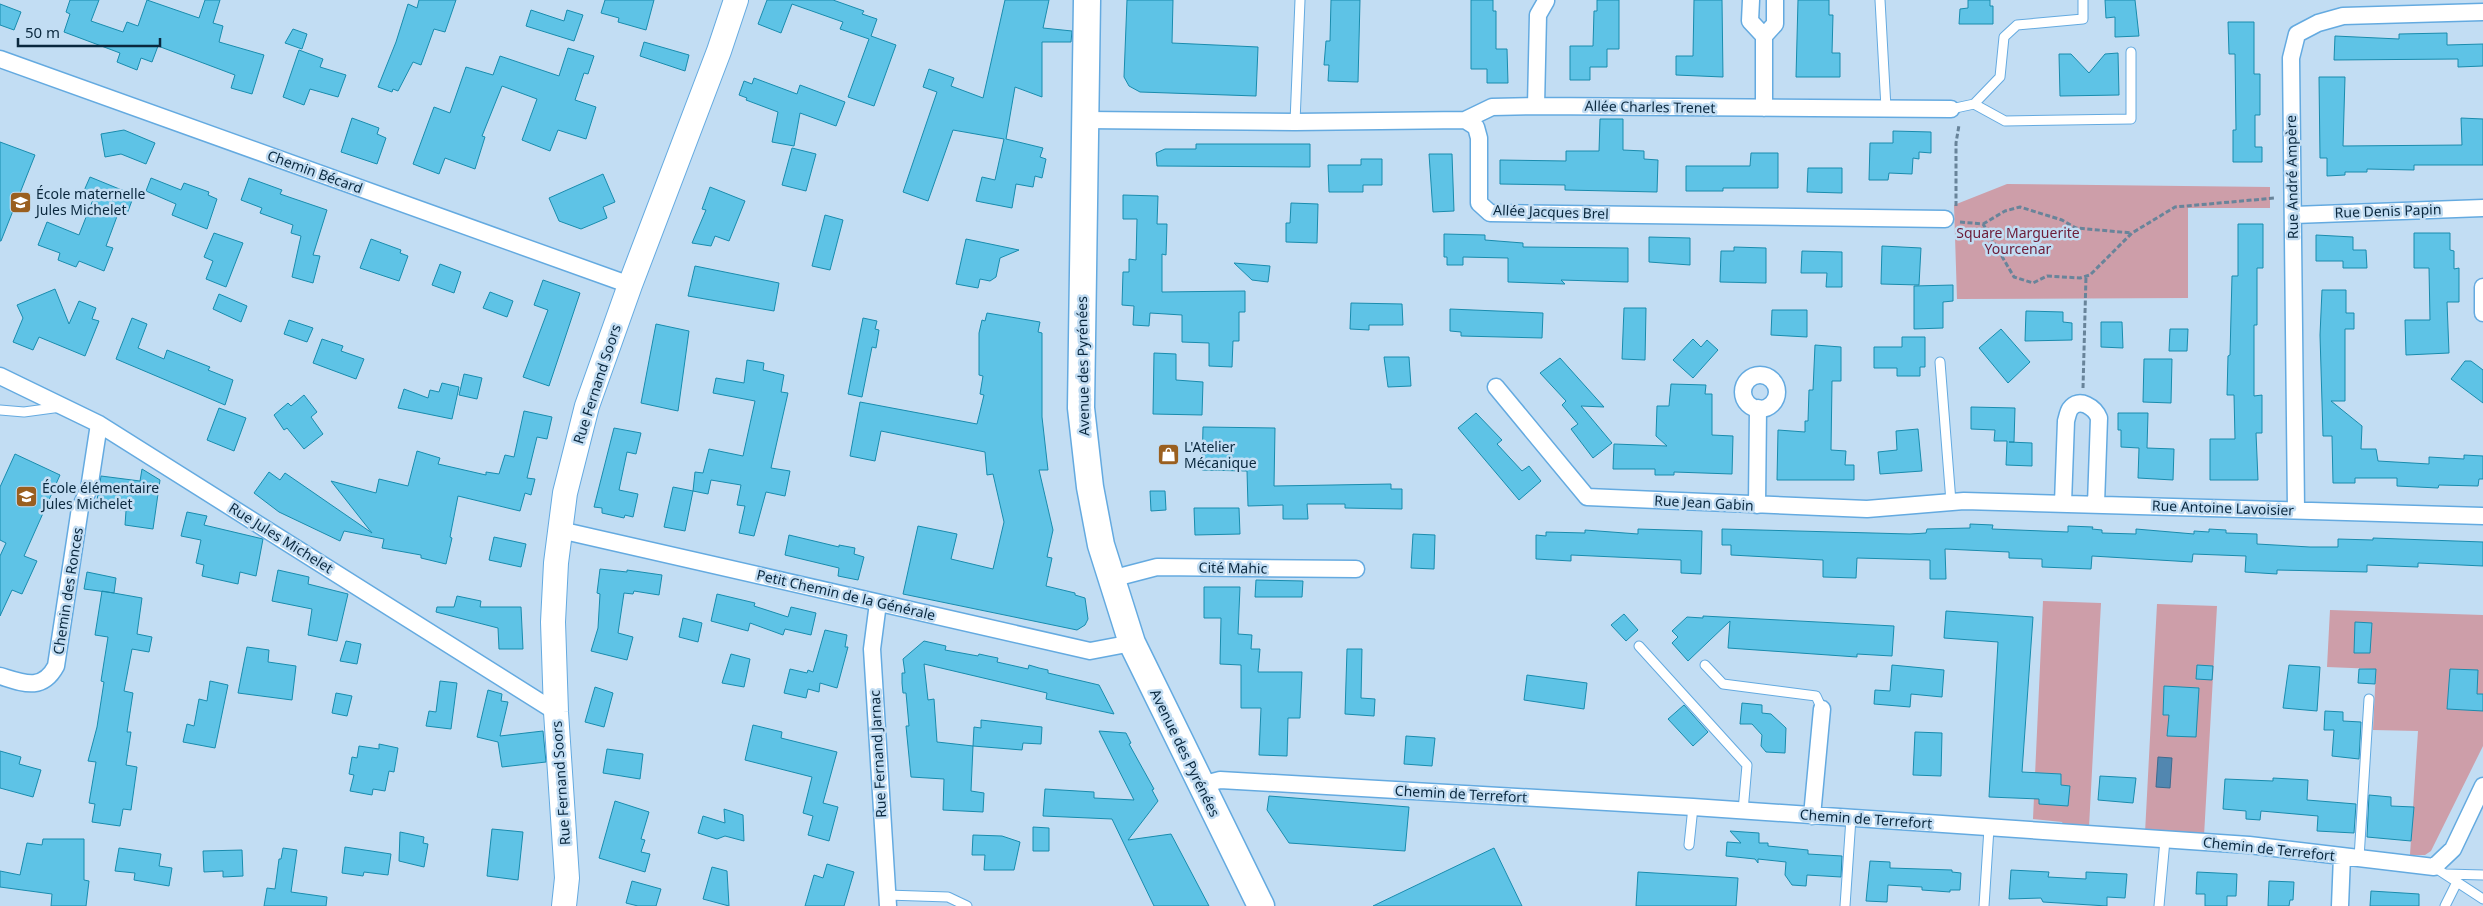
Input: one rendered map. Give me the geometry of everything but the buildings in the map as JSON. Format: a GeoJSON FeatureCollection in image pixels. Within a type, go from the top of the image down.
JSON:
{"type":"FeatureCollection","features":[{"type":"Feature","properties":{"kind":"main road","name":"Avenue des Pyrénées"},"geometry":{"type":"LineString","coordinates":[[1087,0],[1081,408],[1090,487],[1101,545],[1132,643],[1261,906]]}},
{"type":"Feature","properties":{"kind":"street","name":"Rue Fernand Soors"},"geometry":{"type":"LineString","coordinates":[[564,906],[567,878],[556,712],[553,622],[560,530],[565,494],[582,423],[630,285],[720,51],[736,0]]}},
{"type":"Feature","properties":{"kind":"street"},"geometry":{"type":"LineString","coordinates":[[1751,0],[1750,21],[1764,36]]}},
{"type":"Feature","properties":{"kind":"street"},"geometry":{"type":"LineString","coordinates":[[1764,108],[1764,36],[1775,24],[1775,0]]}},
{"type":"Feature","properties":{"kind":"street"},"geometry":{"type":"LineString","coordinates":[[1536,106],[1538,15],[1546,1]]}},
{"type":"Feature","properties":{"kind":"street","name":"Rue André Ampère"},"geometry":{"type":"LineString","coordinates":[[2296,510],[2291,58],[2297,34],[2318,23],[2343,16],[2483,12]]}},
{"type":"Feature","properties":{"kind":"street","name":"Chemin Bécard"},"geometry":{"type":"LineString","coordinates":[[0,59],[630,285]]}},
{"type":"Feature","properties":{"kind":"street","name":"Allée Charles Trenet"},"geometry":{"type":"LineString","coordinates":[[1465,120],[1492,107],[1955,108]]}},
{"type":"Feature","properties":{"kind":"street"},"geometry":{"type":"LineString","coordinates":[[1085,120],[1295,122],[1465,120]]}},
{"type":"Feature","properties":{"kind":"street","name":"Allée Jacques Brel"},"geometry":{"type":"LineString","coordinates":[[1465,120],[1476,127],[1478,138],[1479,203],[1490,213],[1950,220]]}},
{"type":"Feature","properties":{"kind":"street","name":"Rue Denis Papin"},"geometry":{"type":"LineString","coordinates":[[2294,214],[2483,208]]}},
{"type":"Feature","properties":{"kind":"street"},"geometry":{"type":"LineString","coordinates":[[2483,287],[2483,313]]}},
{"type":"Feature","properties":{"kind":"street","name":"Rue Jules Michelet"},"geometry":{"type":"LineString","coordinates":[[0,376],[99,424],[556,712]]}},
{"type":"Feature","properties":{"kind":"street","name":"Rue Jean Gabin"},"geometry":{"type":"LineString","coordinates":[[1496,387],[1587,497],[1757,506],[1867,509],[1958,501]]}},
{"type":"Feature","properties":{"kind":"street"},"geometry":{"type":"LineString","coordinates":[[2063,503],[2066,421],[2070,409],[2077,404],[2088,405],[2096,410],[2099,418],[2096,504]]}},
{"type":"Feature","properties":{"kind":"street"},"geometry":{"type":"LineString","coordinates":[[1757,506],[1758,408]]}},
{"type":"Feature","properties":{"kind":"street","name":"Chemin des Ronces"},"geometry":{"type":"LineString","coordinates":[[0,676],[35,684],[48,678],[56,666],[80,508],[89,489],[99,424]]}},
{"type":"Feature","properties":{"kind":"street","name":"Rue Antoine Lavoisier"},"geometry":{"type":"LineString","coordinates":[[1958,501],[2483,516]]}},
{"type":"Feature","properties":{"kind":"street","name":"Petit Chemin de la Générale"},"geometry":{"type":"LineString","coordinates":[[560,530],[1090,651],[1132,643]]}},
{"type":"Feature","properties":{"kind":"street","name":"Cité Mahic"},"geometry":{"type":"LineString","coordinates":[[1111,579],[1157,567],[1356,569]]}},
{"type":"Feature","properties":{"kind":"street","name":"Rue Fernand Jarnac"},"geometry":{"type":"LineString","coordinates":[[878,602],[872,649],[888,900]]}},
{"type":"Feature","properties":{"kind":"street"},"geometry":{"type":"LineString","coordinates":[[1812,816],[1822,709]]}},
{"type":"Feature","properties":{"kind":"street","name":"Chemin de Terrefort"},"geometry":{"type":"LineString","coordinates":[[1201,785],[1220,780],[1743,811],[2249,845],[2359,858],[2440,871]]}},
{"type":"Feature","properties":{"kind":"street"},"geometry":{"type":"LineString","coordinates":[[2440,871],[2453,849],[2483,786]]}},
{"type":"Feature","properties":{"kind":"street"},"geometry":{"type":"LineString","coordinates":[[2340,906],[2342,856]]}},
{"type":"Feature","properties":{"kind":"lane"},"geometry":{"type":"LineString","coordinates":[[1295,122],[1300,0]]}},
{"type":"Feature","properties":{"kind":"lane"},"geometry":{"type":"LineString","coordinates":[[1880,0],[1886,108]]}},
{"type":"Feature","properties":{"kind":"lane"},"geometry":{"type":"LineString","coordinates":[[1955,108],[1974,104],[2000,77],[2004,37],[2017,25],[2084,19],[2083,0]]}},
{"type":"Feature","properties":{"kind":"lane"},"geometry":{"type":"LineString","coordinates":[[1974,104],[2004,121],[2131,118],[2131,52]]}},
{"type":"Feature","properties":{"kind":"lane"},"geometry":{"type":"LineString","coordinates":[[1940,362],[1958,501]]}},
{"type":"Feature","properties":{"kind":"lane"},"geometry":{"type":"LineString","coordinates":[[0,410],[24,412],[65,406]]}},
{"type":"Feature","properties":{"kind":"lane"},"geometry":{"type":"LineString","coordinates":[[1639,646],[1747,766],[1743,811]]}},
{"type":"Feature","properties":{"kind":"lane"},"geometry":{"type":"LineString","coordinates":[[1705,665],[1723,684],[1816,696],[1822,709]]}},
{"type":"Feature","properties":{"kind":"lane"},"geometry":{"type":"LineString","coordinates":[[2359,858],[2369,698]]}},
{"type":"Feature","properties":{"kind":"lane"},"geometry":{"type":"LineString","coordinates":[[1689,846],[1692,808]]}},
{"type":"Feature","properties":{"kind":"lane"},"geometry":{"type":"LineString","coordinates":[[1845,906],[1851,818]]}},
{"type":"Feature","properties":{"kind":"lane"},"geometry":{"type":"LineString","coordinates":[[1984,906],[1989,828]]}},
{"type":"Feature","properties":{"kind":"lane"},"geometry":{"type":"LineString","coordinates":[[2159,906],[2165,840]]}},
{"type":"Feature","properties":{"kind":"lane"},"geometry":{"type":"LineString","coordinates":[[2440,871],[2483,875]]}},
{"type":"Feature","properties":{"kind":"lane"},"geometry":{"type":"LineString","coordinates":[[2440,871],[2483,899]]}},
{"type":"Feature","properties":{"kind":"lane"},"geometry":{"type":"LineString","coordinates":[[2445,906],[2457,882]]}},
{"type":"Feature","properties":{"kind":"lane"},"geometry":{"type":"LineString","coordinates":[[888,900],[948,897],[967,906]]}},
{"type":"Feature","properties":{"kind":"path"},"geometry":{"type":"LineString","coordinates":[[1955,108],[1950,220],[1983,224],[2005,211],[2020,206],[2062,220],[2076,228],[2132,233]]}},
{"type":"Feature","properties":{"kind":"path"},"geometry":{"type":"LineString","coordinates":[[1983,224],[2014,277],[2033,283],[2047,276],[2080,278],[2090,275],[2132,233],[2175,207],[2187,204],[2292,197]]}},
{"type":"Feature","properties":{"kind":"path"},"geometry":{"type":"LineString","coordinates":[[2083,405],[2086,276]]}},
{"type":"Feature","properties":{"kind":"green space","name":"Square Marguerite Yourcenar"},"geometry":{"type":"Polygon","coordinates":[[[2007,184],[2270,187],[2270,208],[2188,208],[2188,298],[1957,299],[1954,205],[2007,184]]]}},
{"type":"Feature","properties":{"kind":"green space"},"geometry":{"type":"Polygon","coordinates":[[[2043,601],[2101,603],[2089,827],[2064,826],[2062,822],[2033,819],[2043,601]]]}},
{"type":"Feature","properties":{"kind":"green space"},"geometry":{"type":"Polygon","coordinates":[[[2157,604],[2217,606],[2204,836],[2145,833],[2157,604]]]}},
{"type":"Feature","properties":{"kind":"green space"},"geometry":{"type":"Polygon","coordinates":[[[2330,610],[2483,615],[2483,746],[2431,851],[2425,855],[2410,855],[2418,731],[2373,730],[2376,669],[2327,667],[2330,610]]]}},
{"type":"Feature","properties":{"kind":"water"},"geometry":{"type":"Polygon","coordinates":[[[2158,757],[2172,758],[2170,788],[2156,787],[2158,757]]]}},
{"type":"Feature","properties":{"kind":"place","name":"École maternelle Jules Michelet"},"geometry":{"type":"Point","coordinates":[20,202]}},
{"type":"Feature","properties":{"kind":"place","name":"L'Atelier Mécanique"},"geometry":{"type":"Point","coordinates":[1168,455]}},
{"type":"Feature","properties":{"kind":"place","name":"École élémentaire Jules Michelet"},"geometry":{"type":"Point","coordinates":[26,496]}}]}
